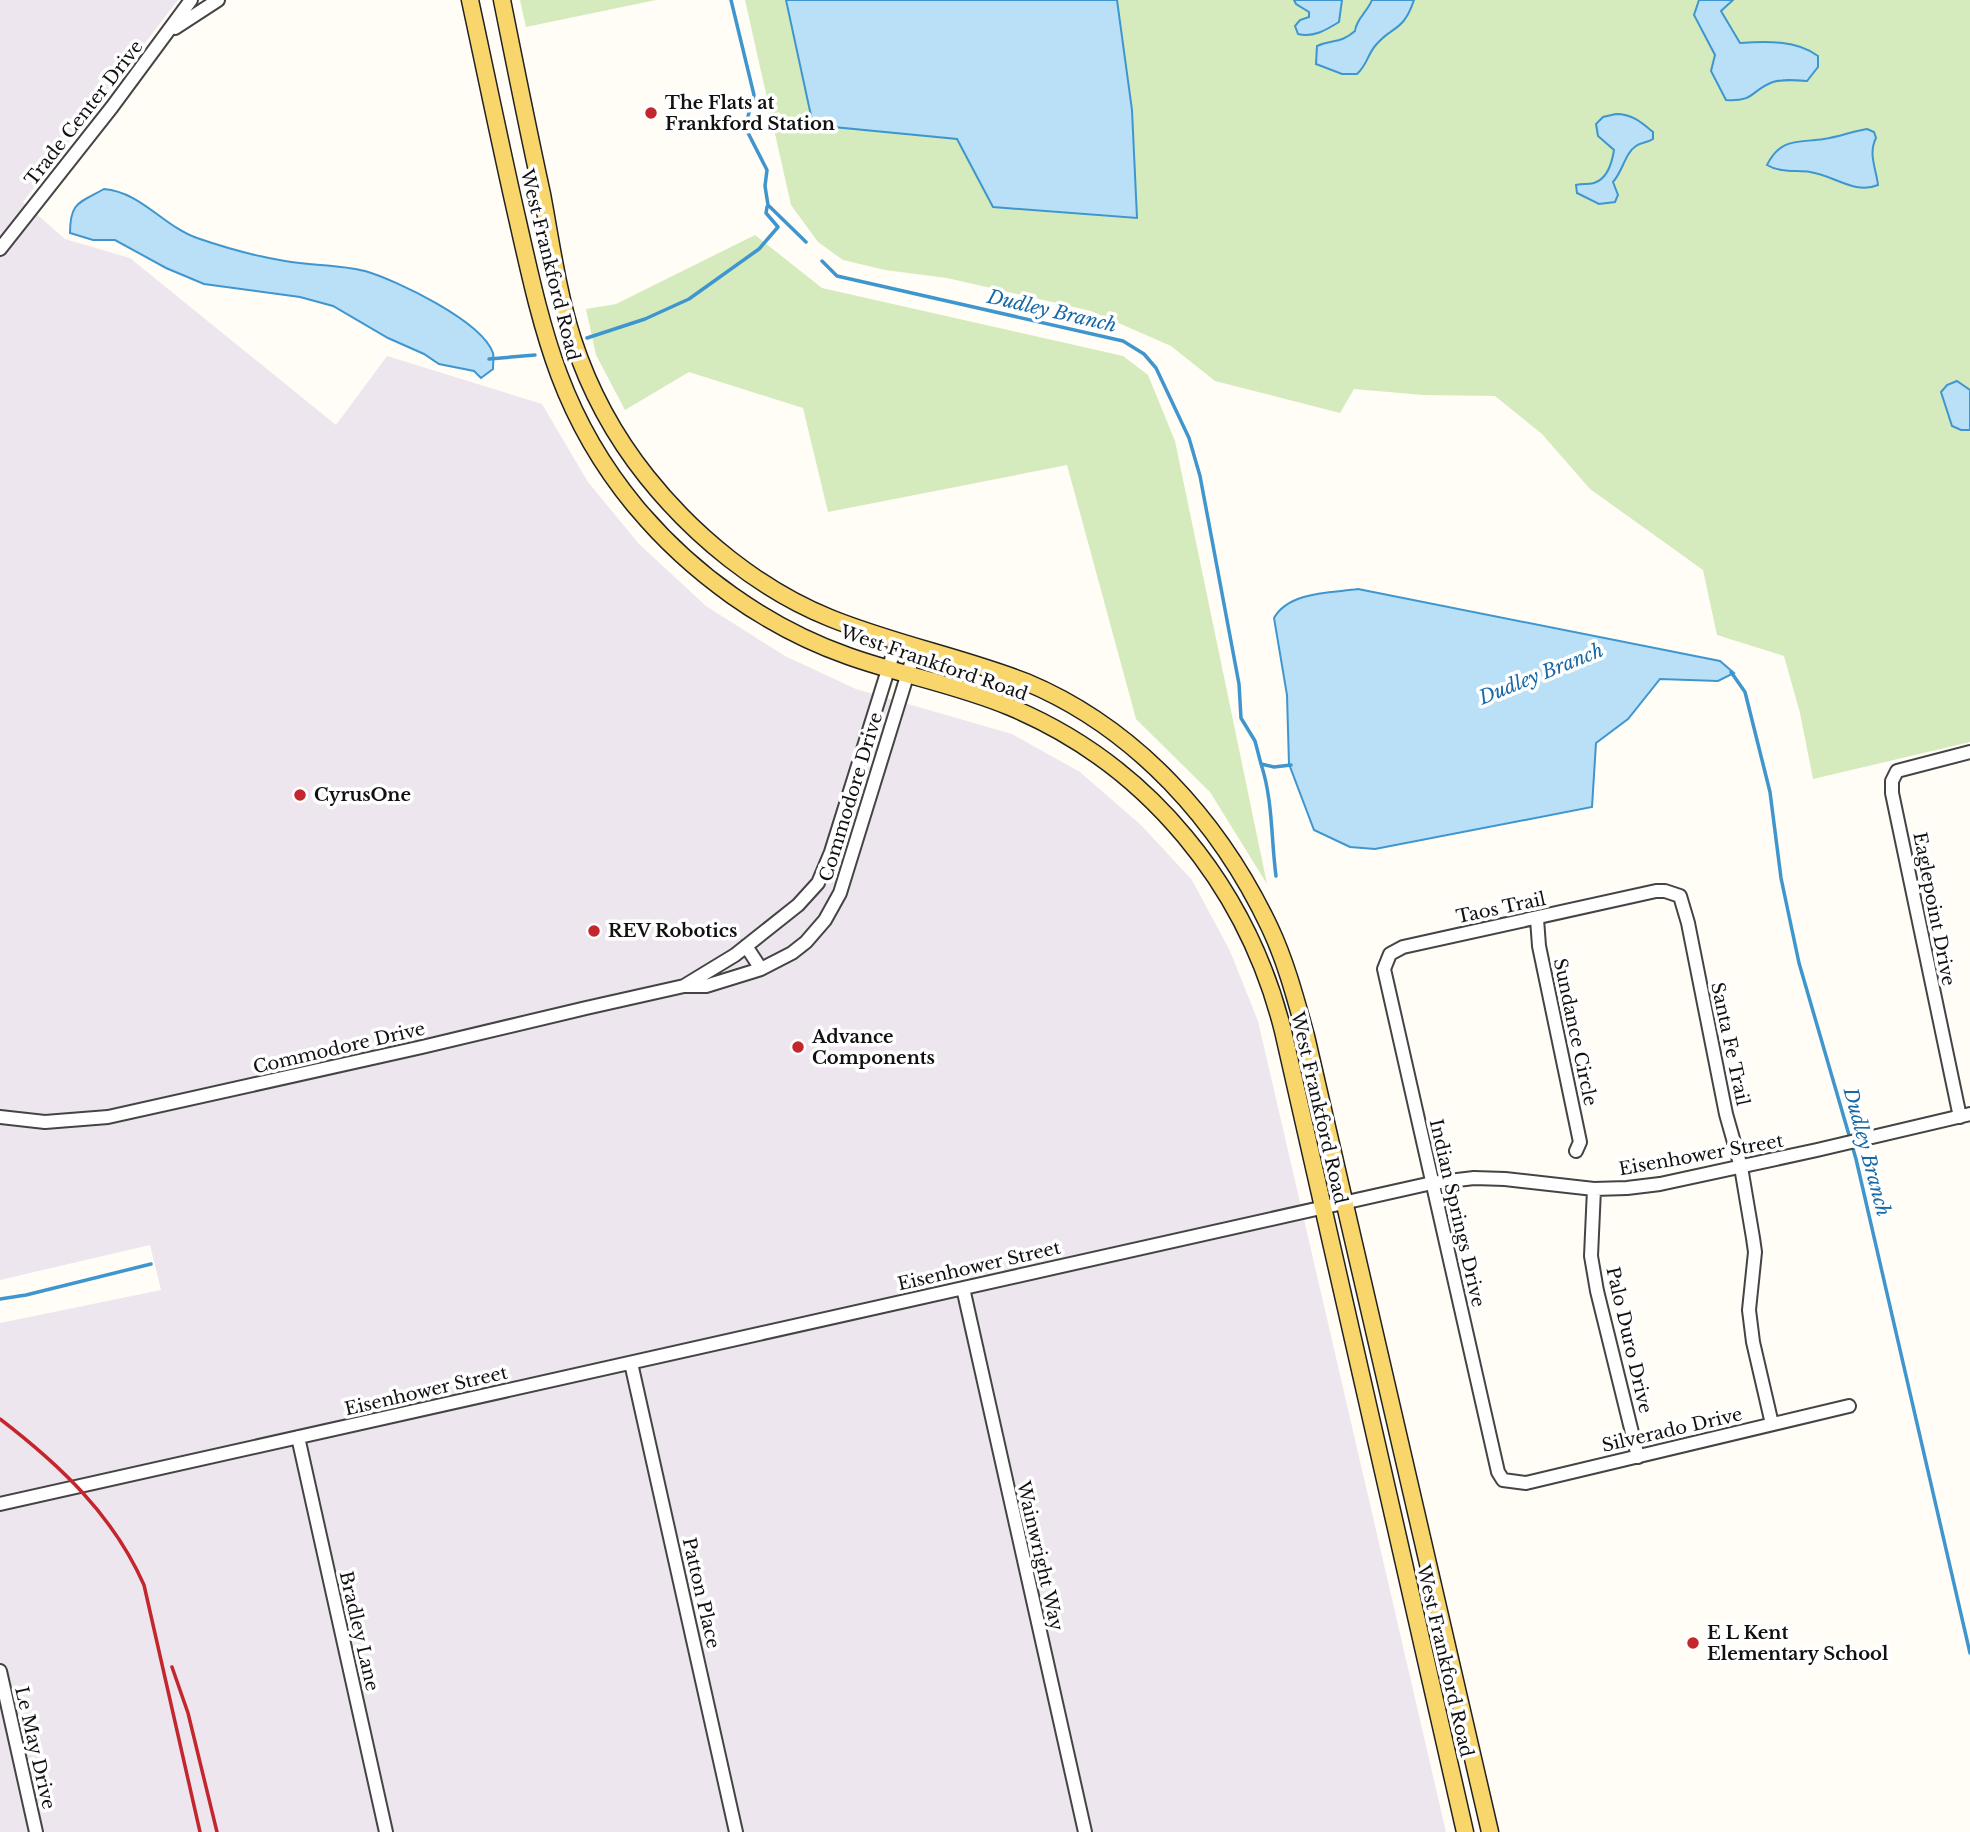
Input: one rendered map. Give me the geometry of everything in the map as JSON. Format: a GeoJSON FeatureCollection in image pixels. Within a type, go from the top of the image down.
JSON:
{"type":"FeatureCollection","features":[{"type":"Feature","properties":{"kind":"main road","name":"West Frankford Road"},"geometry":{"type":"LineString","coordinates":[[470,0],[542,326],[568,399],[593,448],[635,506],[688,562],[737,599],[807,639],[847,656],[986,698],[1014,709],[1085,747],[1155,804],[1182,832],[1228,895],[1259,955],[1283,1031],[1465,1832]]}},
{"type":"Feature","properties":{"kind":"main road","name":"West Frankford Road"},"geometry":{"type":"LineString","coordinates":[[502,0],[572,338],[586,373],[618,436],[663,497],[713,545],[771,589],[827,617],[988,668],[1049,693],[1114,734],[1169,779],[1194,806],[1226,851],[1270,930],[1297,1004],[1490,1832]]}},
{"type":"Feature","properties":{"kind":"street","name":"Trade Center Drive"},"geometry":{"type":"LineString","coordinates":[[0,249],[191,0]]}},
{"type":"Feature","properties":{"kind":"street","name":"Trade Center Drive"},"geometry":{"type":"LineString","coordinates":[[169,32],[218,0]]}},
{"type":"Feature","properties":{"kind":"street","name":"Commodore Drive"},"geometry":{"type":"LineString","coordinates":[[684,986],[746,946],[798,905],[818,883],[831,852],[897,641]]}},
{"type":"Feature","properties":{"kind":"street","name":"Commodore Drive"},"geometry":{"type":"LineString","coordinates":[[0,1117],[45,1122],[108,1117],[684,986],[706,986],[761,969],[792,953],[806,942],[825,920],[841,893],[916,647]]}},
{"type":"Feature","properties":{"kind":"street","name":"Eaglepoint Drive"},"geometry":{"type":"LineString","coordinates":[[1965,1116],[1892,793],[1892,781],[1897,771],[1970,752]]}},
{"type":"Feature","properties":{"kind":"street"},"geometry":{"type":"LineString","coordinates":[[818,883],[841,893]]}},
{"type":"Feature","properties":{"kind":"street","name":"Santa Fe Trail"},"geometry":{"type":"LineString","coordinates":[[1621,900],[1665,891],[1680,896],[1688,923],[1726,1114],[1741,1167],[1755,1252],[1749,1310],[1753,1342],[1772,1424]]}},
{"type":"Feature","properties":{"kind":"street","name":"Taos Trail"},"geometry":{"type":"LineString","coordinates":[[1390,954],[1415,944],[1621,900]]}},
{"type":"Feature","properties":{"kind":"street","name":"Sundance Circle"},"geometry":{"type":"LineString","coordinates":[[1537,919],[1536,930],[1580,1142],[1576,1151]]}},
{"type":"Feature","properties":{"kind":"street"},"geometry":{"type":"LineString","coordinates":[[746,946],[761,969]]}},
{"type":"Feature","properties":{"kind":"street","name":"Indian Springs Drive"},"geometry":{"type":"LineString","coordinates":[[1390,954],[1384,969],[1498,1472],[1503,1479]]}},
{"type":"Feature","properties":{"kind":"street","name":"Eisenhower Street"},"geometry":{"type":"LineString","coordinates":[[0,1504],[1432,1183],[1474,1178],[1505,1179],[1594,1189],[1660,1184],[1965,1116]]}},
{"type":"Feature","properties":{"kind":"street","name":"Palo Duro Drive"},"geometry":{"type":"LineString","coordinates":[[1594,1189],[1591,1256],[1597,1292],[1638,1457]]}},
{"type":"Feature","properties":{"kind":"street","name":"Wainwright Way"},"geometry":{"type":"LineString","coordinates":[[963,1288],[1085,1832]]}},
{"type":"Feature","properties":{"kind":"street","name":"Patton Place"},"geometry":{"type":"LineString","coordinates":[[631,1363],[736,1832]]}},
{"type":"Feature","properties":{"kind":"street","name":"Silverado Drive"},"geometry":{"type":"LineString","coordinates":[[1503,1479],[1526,1483],[1849,1406]]}},
{"type":"Feature","properties":{"kind":"street","name":"Bradley Lane"},"geometry":{"type":"LineString","coordinates":[[298,1437],[386,1832]]}},
{"type":"Feature","properties":{"kind":"street","name":"Le May Drive"},"geometry":{"type":"LineString","coordinates":[[0,1671],[36,1832]]}},
{"type":"Feature","properties":{"kind":"shaded area"},"geometry":{"type":"Polygon","coordinates":[[[0,0],[178,0],[23,202],[65,239],[130,258],[336,425],[387,356],[542,404],[588,482],[639,544],[706,606],[785,656],[856,689],[1012,734],[1080,772],[1141,825],[1192,880],[1230,951],[1258,1021],[1446,1832],[0,1832],[0,1323],[161,1290],[150,1245],[0,1280],[0,0]]]}},
{"type":"Feature","properties":{"kind":"green space"},"geometry":{"type":"Polygon","coordinates":[[[520,0],[656,0],[526,27],[520,0]]]}},
{"type":"Feature","properties":{"kind":"green space"},"geometry":{"type":"Polygon","coordinates":[[[745,0],[1970,0],[1970,742],[1813,779],[1800,713],[1784,656],[1717,635],[1703,570],[1590,489],[1542,434],[1495,396],[1423,395],[1354,389],[1340,413],[1215,381],[1171,346],[1091,311],[947,278],[885,270],[843,260],[818,242],[791,205],[745,0]]]}},
{"type":"Feature","properties":{"kind":"green space"},"geometry":{"type":"Polygon","coordinates":[[[755,235],[822,288],[1123,356],[1148,375],[1175,441],[1267,884],[1210,792],[1136,719],[1067,465],[828,512],[803,408],[689,372],[625,410],[596,355],[586,309],[616,304],[755,235]]]}},
{"type":"Feature","properties":{"kind":"water"},"geometry":{"type":"Polygon","coordinates":[[[786,0],[1117,0],[1132,110],[1137,218],[993,207],[957,139],[813,125],[786,0]]]}},
{"type":"Feature","properties":{"kind":"water"},"geometry":{"type":"Polygon","coordinates":[[[1294,0],[1342,0],[1339,22],[1314,34],[1298,34],[1295,26],[1300,20],[1309,17],[1309,12],[1294,0]]]}},
{"type":"Feature","properties":{"kind":"water"},"geometry":{"type":"Polygon","coordinates":[[[1372,0],[1414,0],[1406,18],[1381,39],[1357,74],[1342,74],[1316,64],[1317,46],[1341,40],[1355,31],[1372,0]]]}},
{"type":"Feature","properties":{"kind":"water"},"geometry":{"type":"Polygon","coordinates":[[[1699,0],[1733,0],[1721,11],[1740,43],[1771,42],[1801,47],[1818,56],[1818,67],[1807,81],[1773,82],[1748,97],[1726,100],[1711,71],[1715,55],[1694,15],[1699,0]]]}},
{"type":"Feature","properties":{"kind":"water"},"geometry":{"type":"Polygon","coordinates":[[[1627,115],[1640,122],[1653,132],[1653,139],[1638,145],[1629,153],[1613,182],[1618,195],[1615,202],[1599,204],[1577,193],[1576,185],[1599,181],[1608,170],[1614,150],[1598,136],[1596,124],[1603,117],[1627,115]]]}},
{"type":"Feature","properties":{"kind":"water"},"geometry":{"type":"Polygon","coordinates":[[[1867,129],[1874,132],[1876,138],[1873,155],[1878,185],[1861,188],[1819,174],[1783,170],[1767,165],[1778,150],[1791,143],[1830,138],[1867,129]]]}},
{"type":"Feature","properties":{"kind":"water"},"geometry":{"type":"Polygon","coordinates":[[[104,189],[129,196],[185,233],[208,242],[295,263],[365,271],[397,283],[436,303],[473,328],[493,353],[493,369],[481,378],[474,371],[439,364],[333,306],[300,297],[204,284],[166,268],[115,240],[93,240],[70,233],[74,209],[82,201],[104,189]]]}},
{"type":"Feature","properties":{"kind":"water"},"geometry":{"type":"Polygon","coordinates":[[[1957,381],[1970,390],[1970,430],[1952,426],[1941,392],[1947,385],[1957,381]]]}},
{"type":"Feature","properties":{"kind":"water"},"geometry":{"type":"Polygon","coordinates":[[[1358,589],[1720,661],[1734,673],[1718,681],[1660,679],[1628,719],[1596,743],[1592,807],[1375,849],[1350,847],[1314,830],[1289,764],[1287,695],[1274,618],[1281,609],[1300,598],[1358,589]]]}},
{"type":"Feature","properties":{"kind":"waterway","name":"Dudley Branch"},"geometry":{"type":"LineString","coordinates":[[731,0],[754,95],[745,127],[767,170],[765,186],[768,205],[806,242]]}},
{"type":"Feature","properties":{"kind":"waterway"},"geometry":{"type":"LineString","coordinates":[[587,338],[645,319],[689,299],[759,249],[778,227],[766,213],[767,207]]}},
{"type":"Feature","properties":{"kind":"waterway","name":"Dudley Branch"},"geometry":{"type":"LineString","coordinates":[[822,261],[837,276],[1123,341],[1144,354],[1156,368],[1189,438],[1200,476],[1239,684],[1241,718],[1255,741],[1261,764],[1274,767],[1291,765]]}},
{"type":"Feature","properties":{"kind":"waterway"},"geometry":{"type":"LineString","coordinates":[[489,359],[535,355]]}},
{"type":"Feature","properties":{"kind":"waterway","name":"Dudley Branch"},"geometry":{"type":"LineString","coordinates":[[1731,672],[1745,692],[1770,792],[1781,878],[1799,963],[1856,1159],[1970,1653]]}},
{"type":"Feature","properties":{"kind":"waterway"},"geometry":{"type":"LineString","coordinates":[[1261,764],[1270,806],[1276,876]]}},
{"type":"Feature","properties":{"kind":"waterway"},"geometry":{"type":"LineString","coordinates":[[0,1299],[151,1264]]}},
{"type":"Feature","properties":{"kind":"railway"},"geometry":{"type":"LineString","coordinates":[[0,1419],[43,1454],[83,1493],[117,1536],[144,1585],[200,1832]]}},
{"type":"Feature","properties":{"kind":"railway"},"geometry":{"type":"LineString","coordinates":[[172,1667],[188,1713],[217,1832]]}},
{"type":"Feature","properties":{"kind":"place","name":"The Flats at Frankford Station"},"geometry":{"type":"Point","coordinates":[651,113]}},
{"type":"Feature","properties":{"kind":"place","name":"CyrusOne"},"geometry":{"type":"Point","coordinates":[300,795]}},
{"type":"Feature","properties":{"kind":"place","name":"REV Robotics"},"geometry":{"type":"Point","coordinates":[594,931]}},
{"type":"Feature","properties":{"kind":"place","name":"Advance Components"},"geometry":{"type":"Point","coordinates":[798,1047]}},
{"type":"Feature","properties":{"kind":"place","name":"E L Kent Elementary School"},"geometry":{"type":"Point","coordinates":[1693,1643]}}]}
